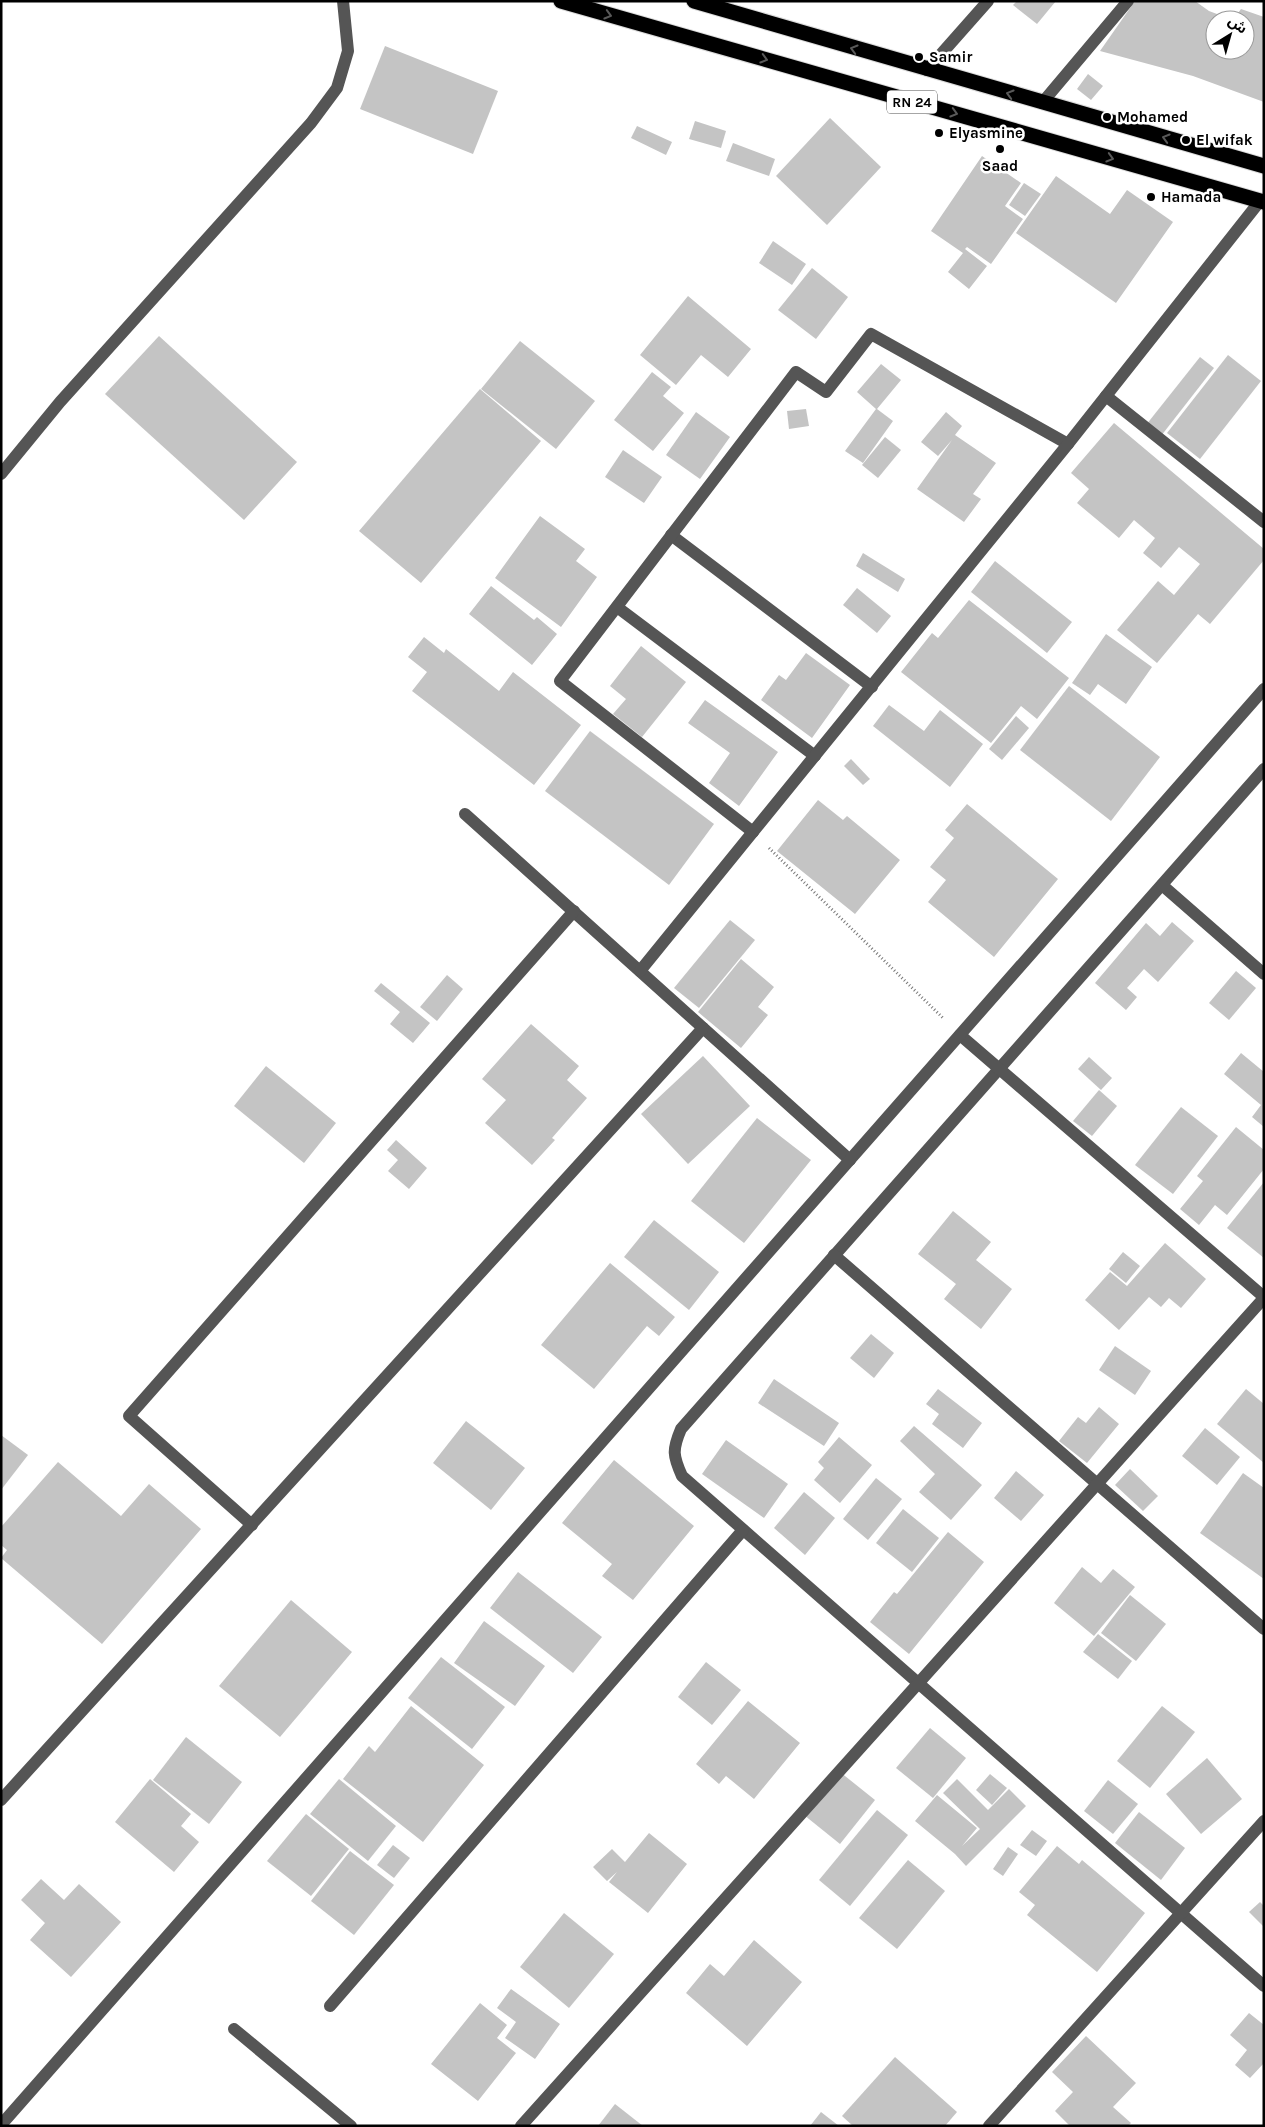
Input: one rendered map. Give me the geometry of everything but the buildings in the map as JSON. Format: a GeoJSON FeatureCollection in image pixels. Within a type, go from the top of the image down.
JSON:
{"type":"FeatureCollection","features":[{"type":"Feature","properties":{"kind":"highway","name":"RN 24"},"geometry":{"type":"LineString","coordinates":[[561,1],[1262,201]]}},
{"type":"Feature","properties":{"kind":"highway","name":"RN 24"},"geometry":{"type":"LineString","coordinates":[[694,1],[1264,166]]}},
{"type":"Feature","properties":{"kind":"street"},"geometry":{"type":"LineString","coordinates":[[1,474],[60,402],[311,123],[337,88],[348,51],[343,1]]}},
{"type":"Feature","properties":{"kind":"street"},"geometry":{"type":"LineString","coordinates":[[927,70],[988,1]]}},
{"type":"Feature","properties":{"kind":"street"},"geometry":{"type":"LineString","coordinates":[[1042,103],[1128,1]]}},
{"type":"Feature","properties":{"kind":"street"},"geometry":{"type":"LineString","coordinates":[[640,971],[1068,444],[1262,201]]}},
{"type":"Feature","properties":{"kind":"street"},"geometry":{"type":"LineString","coordinates":[[753,832],[560,681],[796,372],[826,392],[871,334],[1068,444]]}},
{"type":"Feature","properties":{"kind":"street"},"geometry":{"type":"LineString","coordinates":[[1106,396],[1264,522]]}},
{"type":"Feature","properties":{"kind":"street"},"geometry":{"type":"LineString","coordinates":[[671,535],[872,686]]}},
{"type":"Feature","properties":{"kind":"street"},"geometry":{"type":"LineString","coordinates":[[617,607],[815,756]]}},
{"type":"Feature","properties":{"kind":"street"},"geometry":{"type":"LineString","coordinates":[[1,2125],[1264,689]]}},
{"type":"Feature","properties":{"kind":"street"},"geometry":{"type":"LineString","coordinates":[[1264,769],[681,1429],[673,1447],[676,1462],[682,1476],[1264,1986]]}},
{"type":"Feature","properties":{"kind":"street"},"geometry":{"type":"LineString","coordinates":[[465,814],[850,1160]]}},
{"type":"Feature","properties":{"kind":"street"},"geometry":{"type":"LineString","coordinates":[[1162,885],[1264,974]]}},
{"type":"Feature","properties":{"kind":"street"},"geometry":{"type":"LineString","coordinates":[[252,1525],[129,1416],[574,911]]}},
{"type":"Feature","properties":{"kind":"street"},"geometry":{"type":"LineString","coordinates":[[1,1800],[703,1028]]}},
{"type":"Feature","properties":{"kind":"street"},"geometry":{"type":"LineString","coordinates":[[521,2126],[1264,1298],[960,1034]]}},
{"type":"Feature","properties":{"kind":"street"},"geometry":{"type":"LineString","coordinates":[[834,1255],[1264,1629]]}},
{"type":"Feature","properties":{"kind":"street"},"geometry":{"type":"LineString","coordinates":[[330,2006],[743,1530]]}},
{"type":"Feature","properties":{"kind":"street"},"geometry":{"type":"LineString","coordinates":[[989,2126],[1264,1821]]}},
{"type":"Feature","properties":{"kind":"street"},"geometry":{"type":"LineString","coordinates":[[234,2029],[351,2126]]}},
{"type":"Feature","properties":{"kind":"path"},"geometry":{"type":"LineString","coordinates":[[753,832],[960,1034]]}},
{"type":"Feature","properties":{"kind":"place","name":"Samir"},"geometry":{"type":"Point","coordinates":[919,57]}},
{"type":"Feature","properties":{"kind":"place","name":"Mohamed"},"geometry":{"type":"Point","coordinates":[1107,117]}},
{"type":"Feature","properties":{"kind":"place","name":"Elyasmine"},"geometry":{"type":"Point","coordinates":[939,133]}},
{"type":"Feature","properties":{"kind":"place","name":"El wifak"},"geometry":{"type":"Point","coordinates":[1186,140]}},
{"type":"Feature","properties":{"kind":"place","name":"Saad"},"geometry":{"type":"Point","coordinates":[1000,149]}},
{"type":"Feature","properties":{"kind":"place","name":"Hamada"},"geometry":{"type":"Point","coordinates":[1151,197]}}]}
